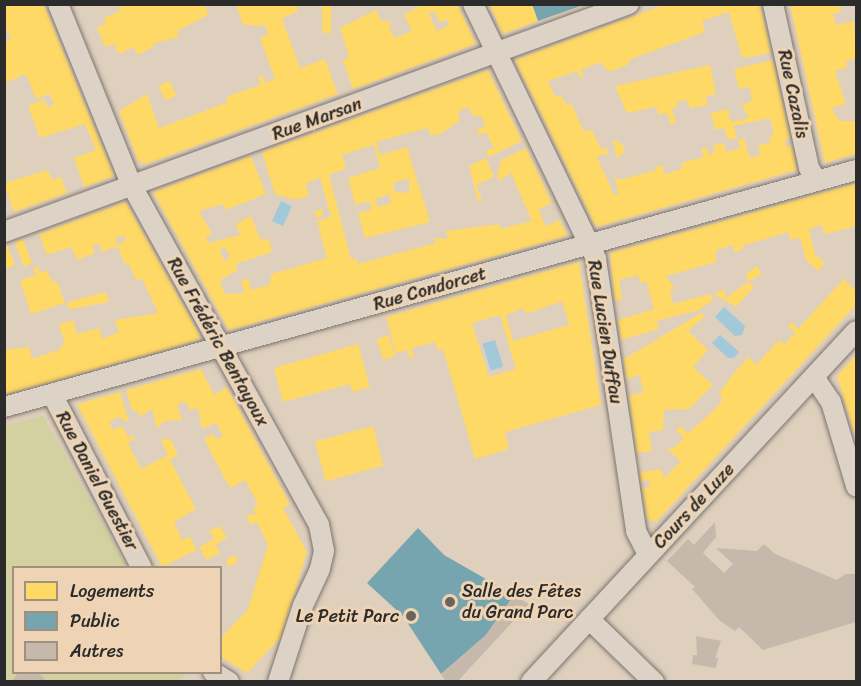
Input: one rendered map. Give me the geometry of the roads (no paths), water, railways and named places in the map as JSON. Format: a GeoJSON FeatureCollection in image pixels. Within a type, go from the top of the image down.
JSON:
{"type":"FeatureCollection","features":[{"type":"Feature","properties":{"kind":"street","name":"Rue Frédéric Bentayoux"},"geometry":{"type":"LineString","coordinates":[[58,4],[132,186],[323,540],[320,569],[303,604],[278,681]]}},
{"type":"Feature","properties":{"kind":"street","name":"Rue Lucien Duffau"},"geometry":{"type":"LineString","coordinates":[[473,4],[596,259],[636,531],[648,555]]}},
{"type":"Feature","properties":{"kind":"street","name":"Rue Marsan"},"geometry":{"type":"LineString","coordinates":[[4,232],[629,4]]}},
{"type":"Feature","properties":{"kind":"street","name":"Rue Cazalis"},"geometry":{"type":"LineString","coordinates":[[773,4],[809,168],[817,181]]}},
{"type":"Feature","properties":{"kind":"street","name":"Rue Condorcet"},"geometry":{"type":"LineString","coordinates":[[4,407],[856,170]]}},
{"type":"Feature","properties":{"kind":"street","name":"Cours de Luze"},"geometry":{"type":"LineString","coordinates":[[531,681],[856,331]]}},
{"type":"Feature","properties":{"kind":"street"},"geometry":{"type":"LineString","coordinates":[[814,377],[831,402],[856,486]]}},
{"type":"Feature","properties":{"kind":"street","name":"Rue Daniel Guestier"},"geometry":{"type":"LineString","coordinates":[[52,394],[141,566]]}},
{"type":"Feature","properties":{"kind":"street"},"geometry":{"type":"LineString","coordinates":[[589,619],[654,681]]}},
{"type":"Feature","properties":{"kind":"water"},"geometry":{"type":"Polygon","coordinates":[[[281,201],[292,206],[283,226],[272,221],[281,201]]]}},
{"type":"Feature","properties":{"kind":"water"},"geometry":{"type":"Polygon","coordinates":[[[724,307],[745,326],[742,335],[735,336],[715,317],[724,307]]]}},
{"type":"Feature","properties":{"kind":"water"},"geometry":{"type":"Polygon","coordinates":[[[720,335],[739,352],[734,358],[728,358],[712,343],[720,335]]]}},
{"type":"Feature","properties":{"kind":"water"},"geometry":{"type":"Polygon","coordinates":[[[495,340],[503,367],[491,371],[483,344],[495,340]]]}},
{"type":"Feature","properties":{"kind":"place","name":"Salle des Fêtes du Grand Parc"},"geometry":{"type":"Point","coordinates":[450,602]}},
{"type":"Feature","properties":{"kind":"place","name":"Le Petit Parc"},"geometry":{"type":"Point","coordinates":[411,616]}}]}
